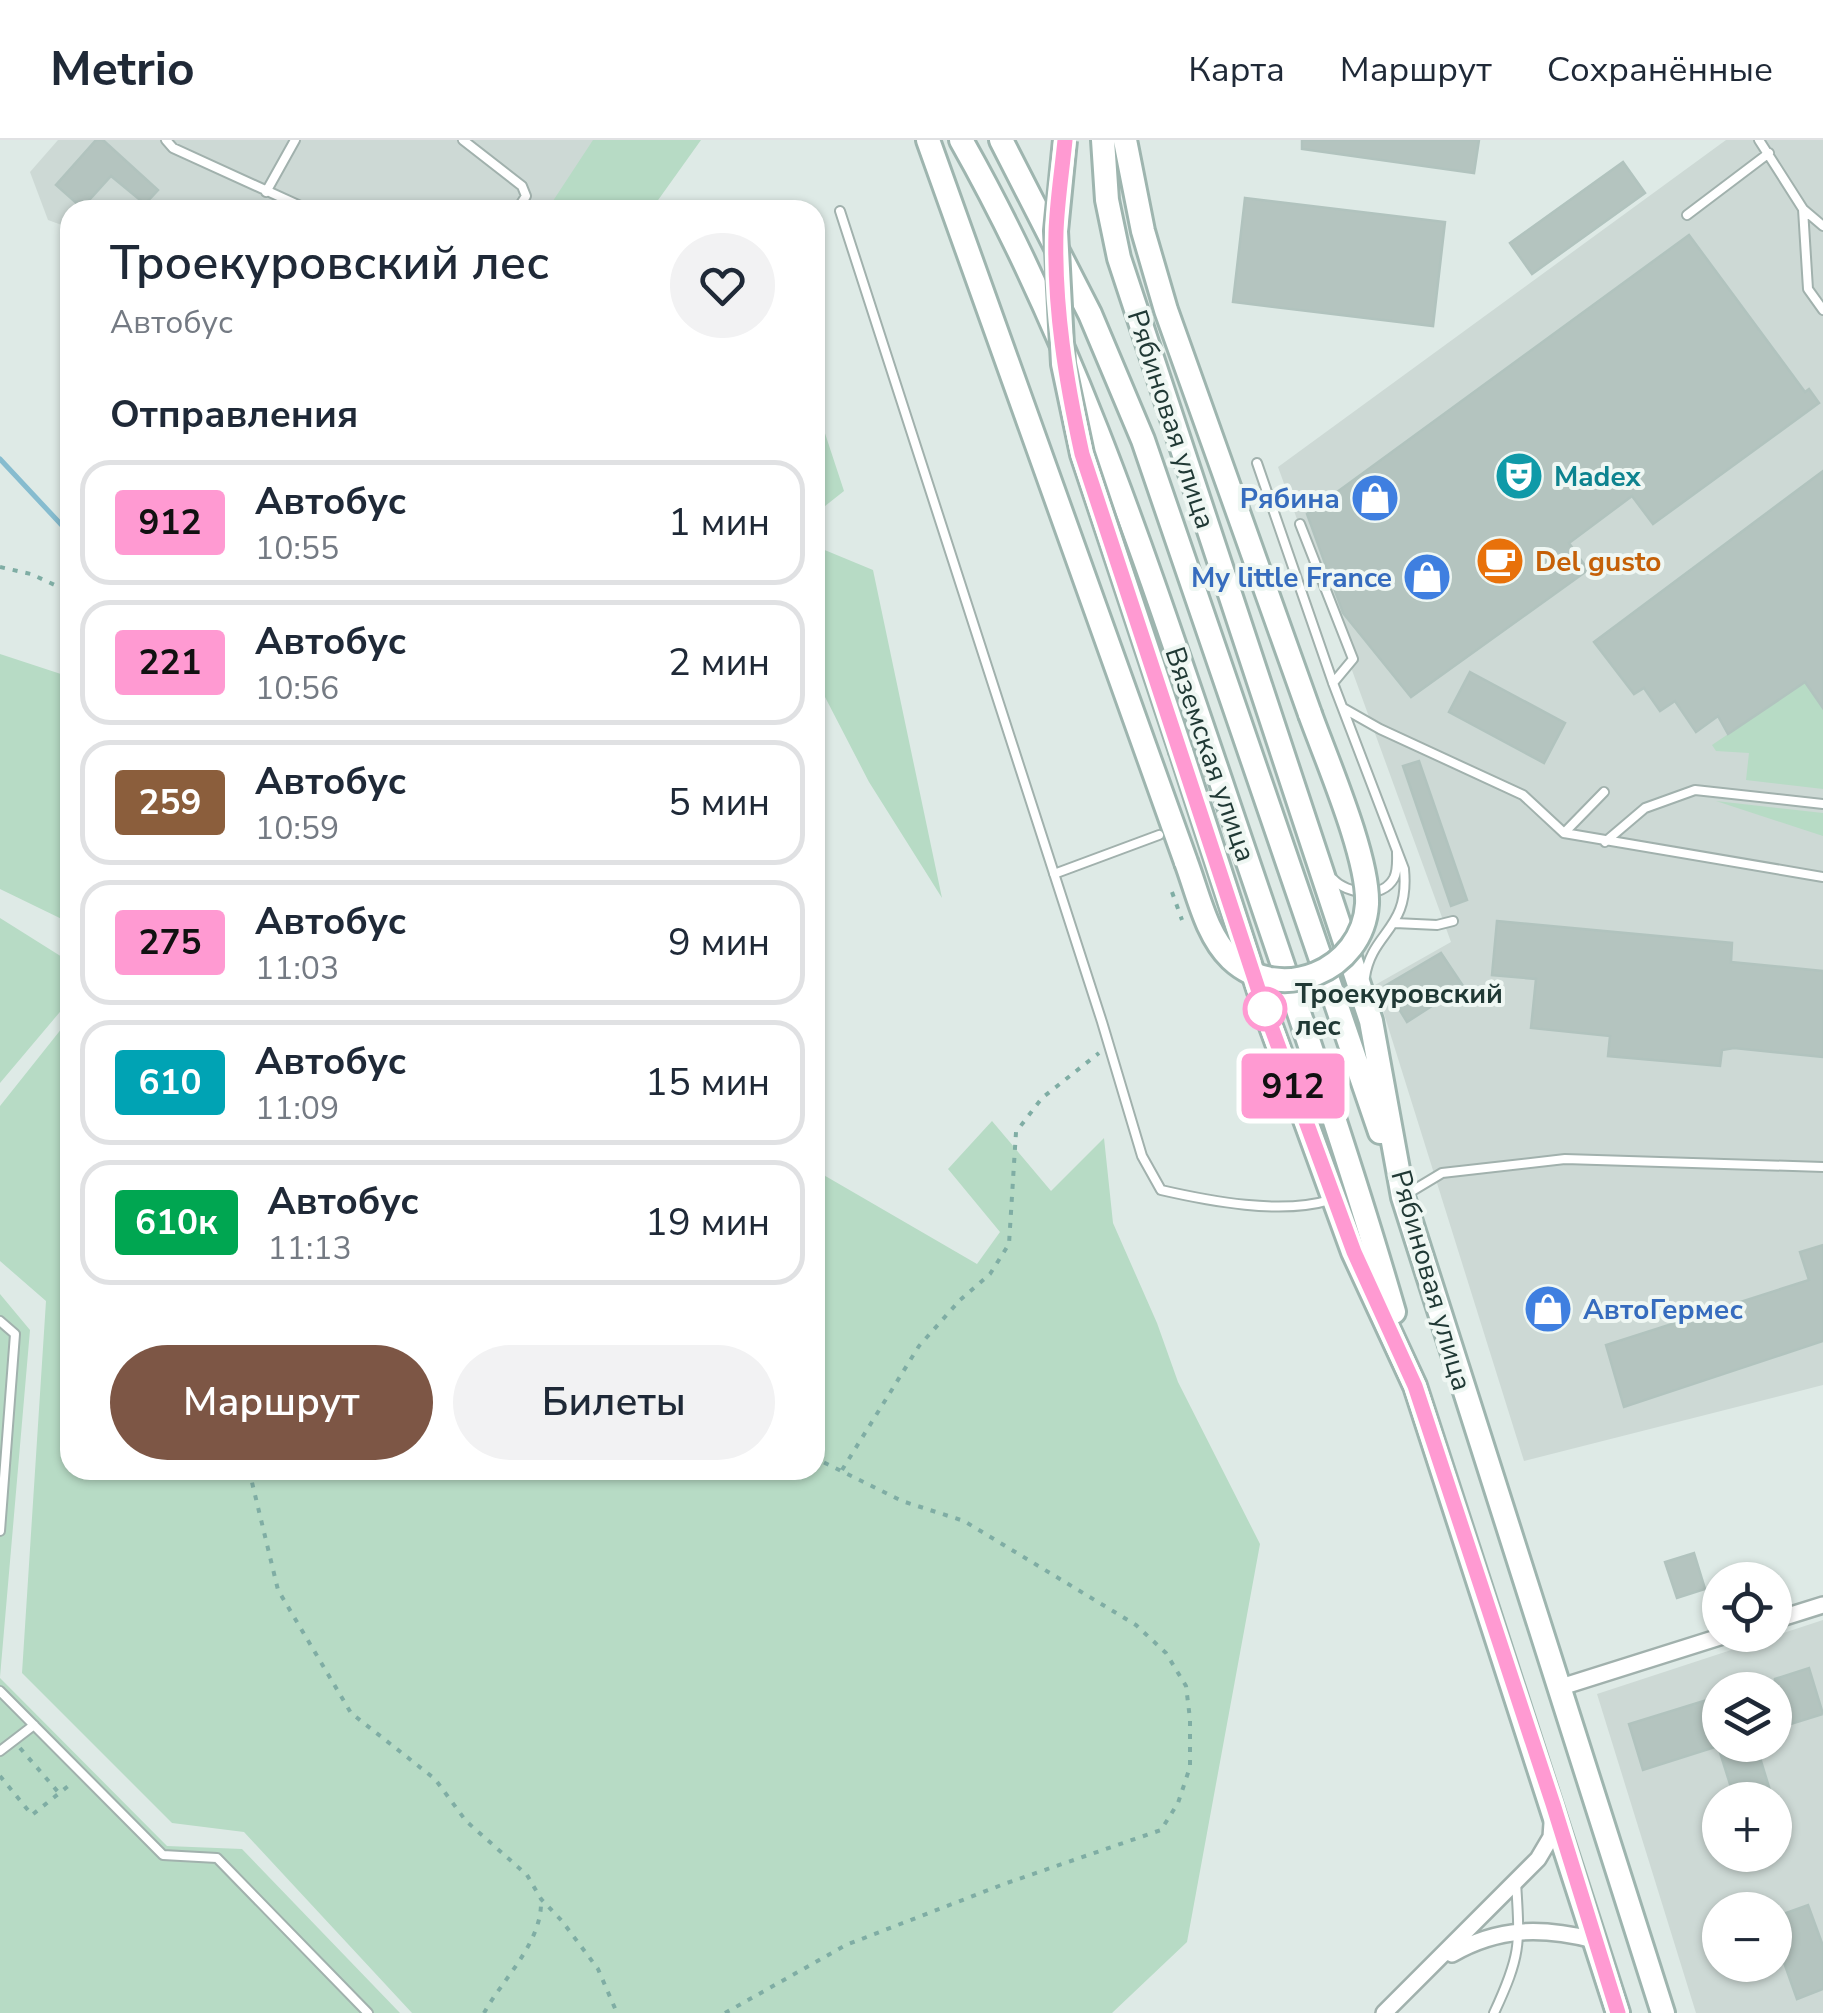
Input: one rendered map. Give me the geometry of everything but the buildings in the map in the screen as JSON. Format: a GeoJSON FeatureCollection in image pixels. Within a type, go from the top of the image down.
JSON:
{"type":"FeatureCollection","features":[{"type":"Feature","properties":{"kind":"main road"},"geometry":{"type":"LineString","coordinates":[[928,140],[1215,938],[1232,960],[1270,979],[1312,977],[1336,964],[1355,942],[1365,916],[1364,874],[1166,310],[1143,231],[1124,140]]}},
{"type":"Feature","properties":{"kind":"main road","name":"Вяземская улица"},"geometry":{"type":"LineString","coordinates":[[961,140],[1047,304],[1112,470],[1361,1197],[1415,1386]]}},
{"type":"Feature","properties":{"kind":"main road","name":"Вяземская улица"},"geometry":{"type":"LineString","coordinates":[[1000,140],[1090,314],[1143,440],[1403,1196]]}},
{"type":"Feature","properties":{"kind":"main road","name":"Рябиновая улица"},"geometry":{"type":"LineString","coordinates":[[1065,140],[1056,231],[1063,364],[1082,454],[1265,1010],[1354,1252],[1415,1386],[1618,2013]]}},
{"type":"Feature","properties":{"kind":"main road","name":"Рябиновая улица"},"geometry":{"type":"LineString","coordinates":[[1103,140],[1108,200],[1134,308],[1371,1021],[1403,1196],[1663,2013]]}},
{"type":"Feature","properties":{"kind":"street"},"geometry":{"type":"LineString","coordinates":[[1792,1615],[1823,1605]]}},
{"type":"Feature","properties":{"kind":"street"},"geometry":{"type":"LineString","coordinates":[[1558,1688],[1702,1643]]}},
{"type":"Feature","properties":{"kind":"street"},"geometry":{"type":"LineString","coordinates":[[1384,2013],[1546,1848],[1553,1804]]}},
{"type":"Feature","properties":{"kind":"street"},"geometry":{"type":"LineString","coordinates":[[1424,1974],[1465,1947],[1519,1930],[1553,1931],[1594,1940]]}},
{"type":"Feature","properties":{"kind":"lane"},"geometry":{"type":"LineString","coordinates":[[166,140],[173,148],[285,200]]}},
{"type":"Feature","properties":{"kind":"lane"},"geometry":{"type":"LineString","coordinates":[[266,192],[295,140]]}},
{"type":"Feature","properties":{"kind":"lane"},"geometry":{"type":"LineString","coordinates":[[463,140],[522,186],[523,200]]}},
{"type":"Feature","properties":{"kind":"lane"},"geometry":{"type":"LineString","coordinates":[[1759,140],[1803,209],[1823,226]]}},
{"type":"Feature","properties":{"kind":"lane"},"geometry":{"type":"LineString","coordinates":[[1687,216],[1768,152]]}},
{"type":"Feature","properties":{"kind":"lane"},"geometry":{"type":"LineString","coordinates":[[1803,209],[1808,289],[1823,310]]}},
{"type":"Feature","properties":{"kind":"lane"},"geometry":{"type":"LineString","coordinates":[[840,211],[1142,1156],[1160,1190],[1212,1202],[1303,1205],[1334,1198]]}},
{"type":"Feature","properties":{"kind":"lane"},"geometry":{"type":"LineString","coordinates":[[1257,463],[1333,683],[1398,848],[1406,886],[1402,911],[1365,971],[1371,1021]]}},
{"type":"Feature","properties":{"kind":"lane"},"geometry":{"type":"LineString","coordinates":[[1300,524],[1352,659],[1333,683]]}},
{"type":"Feature","properties":{"kind":"lane"},"geometry":{"type":"LineString","coordinates":[[1343,708],[1380,730],[1523,795],[1564,834],[1823,878]]}},
{"type":"Feature","properties":{"kind":"lane"},"geometry":{"type":"LineString","coordinates":[[1605,842],[1645,808],[1695,790],[1823,804]]}},
{"type":"Feature","properties":{"kind":"lane"},"geometry":{"type":"LineString","coordinates":[[1564,834],[1604,792]]}},
{"type":"Feature","properties":{"kind":"lane"},"geometry":{"type":"LineString","coordinates":[[1054,874],[1159,835]]}},
{"type":"Feature","properties":{"kind":"lane"},"geometry":{"type":"LineString","coordinates":[[1322,865],[1340,886],[1369,892],[1392,882],[1398,848]]}},
{"type":"Feature","properties":{"kind":"lane"},"geometry":{"type":"LineString","coordinates":[[1395,923],[1437,926],[1453,921]]}},
{"type":"Feature","properties":{"kind":"lane"},"geometry":{"type":"LineString","coordinates":[[1403,1196],[1442,1174],[1566,1158],[1823,1167]]}},
{"type":"Feature","properties":{"kind":"lane"},"geometry":{"type":"LineString","coordinates":[[0,1321],[16,1334],[0,1531]]}},
{"type":"Feature","properties":{"kind":"lane"},"geometry":{"type":"LineString","coordinates":[[0,1692],[163,1855],[217,1858],[368,2013]]}},
{"type":"Feature","properties":{"kind":"lane"},"geometry":{"type":"LineString","coordinates":[[0,1751],[34,1726]]}},
{"type":"Feature","properties":{"kind":"lane"},"geometry":{"type":"LineString","coordinates":[[1494,2013],[1515,1969],[1519,1930],[1516,1882]]}},
{"type":"Feature","properties":{"kind":"path"},"geometry":{"type":"LineString","coordinates":[[0,567],[31,574],[60,587]]}},
{"type":"Feature","properties":{"kind":"path"},"geometry":{"type":"LineString","coordinates":[[1172,892],[1182,920]]}},
{"type":"Feature","properties":{"kind":"path"},"geometry":{"type":"LineString","coordinates":[[842,1470],[918,1346],[990,1274],[1010,1244],[1016,1132],[1042,1098],[1109,1045]]}},
{"type":"Feature","properties":{"kind":"path"},"geometry":{"type":"LineString","coordinates":[[725,2013],[846,1945],[1160,1830],[1178,1803],[1190,1767],[1186,1686],[1166,1653],[1136,1625],[964,1520],[902,1501],[825,1462]]}},
{"type":"Feature","properties":{"kind":"path"},"geometry":{"type":"LineString","coordinates":[[251,1480],[278,1590],[352,1713],[436,1779],[466,1821],[527,1875],[598,1969],[617,2013]]}},
{"type":"Feature","properties":{"kind":"path"},"geometry":{"type":"LineString","coordinates":[[14,1740],[59,1794]]}},
{"type":"Feature","properties":{"kind":"path"},"geometry":{"type":"LineString","coordinates":[[0,1776],[32,1816],[84,1774]]}},
{"type":"Feature","properties":{"kind":"path"},"geometry":{"type":"LineString","coordinates":[[484,2013],[532,1939],[542,1916],[541,1898]]}},
{"type":"Feature","properties":{"kind":"shaded area"},"geometry":{"type":"Polygon","coordinates":[[[58,140],[637,140],[587,200],[60,200],[60,224],[48,220],[30,172],[58,140]]]}},
{"type":"Feature","properties":{"kind":"shaded area"},"geometry":{"type":"Polygon","coordinates":[[[1726,140],[1823,140],[1823,1385],[1524,1461],[1375,985],[1451,942],[1278,467],[1726,140]]]}},
{"type":"Feature","properties":{"kind":"shaded area"},"geometry":{"type":"Polygon","coordinates":[[[1823,1620],[1823,2013],[1696,2013],[1597,1694],[1725,1652],[1792,1652],[1792,1630],[1823,1620]]]}},
{"type":"Feature","properties":{"kind":"green space"},"geometry":{"type":"Polygon","coordinates":[[[593,140],[701,140],[658,200],[554,200],[593,140]]]}},
{"type":"Feature","properties":{"kind":"green space"},"geometry":{"type":"Polygon","coordinates":[[[825,433],[844,491],[825,506],[825,433]]]}},
{"type":"Feature","properties":{"kind":"green space"},"geometry":{"type":"Polygon","coordinates":[[[825,550],[873,570],[942,898],[869,782],[825,697],[825,550]]]}},
{"type":"Feature","properties":{"kind":"green space"},"geometry":{"type":"Polygon","coordinates":[[[0,654],[60,674],[60,918],[0,889],[0,654]]]}},
{"type":"Feature","properties":{"kind":"green space"},"geometry":{"type":"Polygon","coordinates":[[[1805,682],[1823,708],[1823,789],[1746,780],[1749,753],[1716,751],[1712,745],[1805,682]]]}},
{"type":"Feature","properties":{"kind":"green space"},"geometry":{"type":"Polygon","coordinates":[[[1716,801],[1823,813],[1823,836],[1716,801]]]}},
{"type":"Feature","properties":{"kind":"green space"},"geometry":{"type":"Polygon","coordinates":[[[0,918],[60,956],[60,1012],[0,1083],[0,918]]]}},
{"type":"Feature","properties":{"kind":"green space"},"geometry":{"type":"Polygon","coordinates":[[[60,1031],[60,1480],[825,1480],[825,1176],[977,1264],[1000,1232],[948,1169],[992,1121],[1051,1191],[1104,1138],[1113,1223],[1178,1382],[1260,1544],[1187,1942],[1112,2013],[412,2013],[244,1832],[172,1823],[22,1673],[46,1301],[0,1261],[0,1106],[60,1031]]]}},
{"type":"Feature","properties":{"kind":"green space"},"geometry":{"type":"Polygon","coordinates":[[[0,1294],[30,1330],[0,1677],[0,1294]]]}},
{"type":"Feature","properties":{"kind":"green space"},"geometry":{"type":"Polygon","coordinates":[[[0,1678],[167,1846],[242,1849],[400,2013],[0,2013],[0,1678]]]}},
{"type":"Feature","properties":{"kind":"waterway"},"geometry":{"type":"LineString","coordinates":[[0,459],[60,523]]}},
{"type":"Feature","properties":{"kind":"bus line","name":"912"},"geometry":{"type":"LineString","coordinates":[[1065,140],[1056,231],[1058,304],[1063,364],[1082,454],[1265,1010],[1354,1252],[1415,1386],[1618,2013]]}},
{"type":"Feature","properties":{"kind":"place","name":"Madex"},"geometry":{"type":"Point","coordinates":[1519,476]}},
{"type":"Feature","properties":{"kind":"place","name":"Рябина"},"geometry":{"type":"Point","coordinates":[1375,498]}},
{"type":"Feature","properties":{"kind":"place","name":"Del gusto"},"geometry":{"type":"Point","coordinates":[1500,561]}},
{"type":"Feature","properties":{"kind":"place","name":"My little France"},"geometry":{"type":"Point","coordinates":[1427,577]}},
{"type":"Feature","properties":{"kind":"place","name":"Троекуровский лес"},"geometry":{"type":"Point","coordinates":[1265,1009]}},
{"type":"Feature","properties":{"kind":"place","name":"АвтоГермес"},"geometry":{"type":"Point","coordinates":[1548,1309]}}]}
